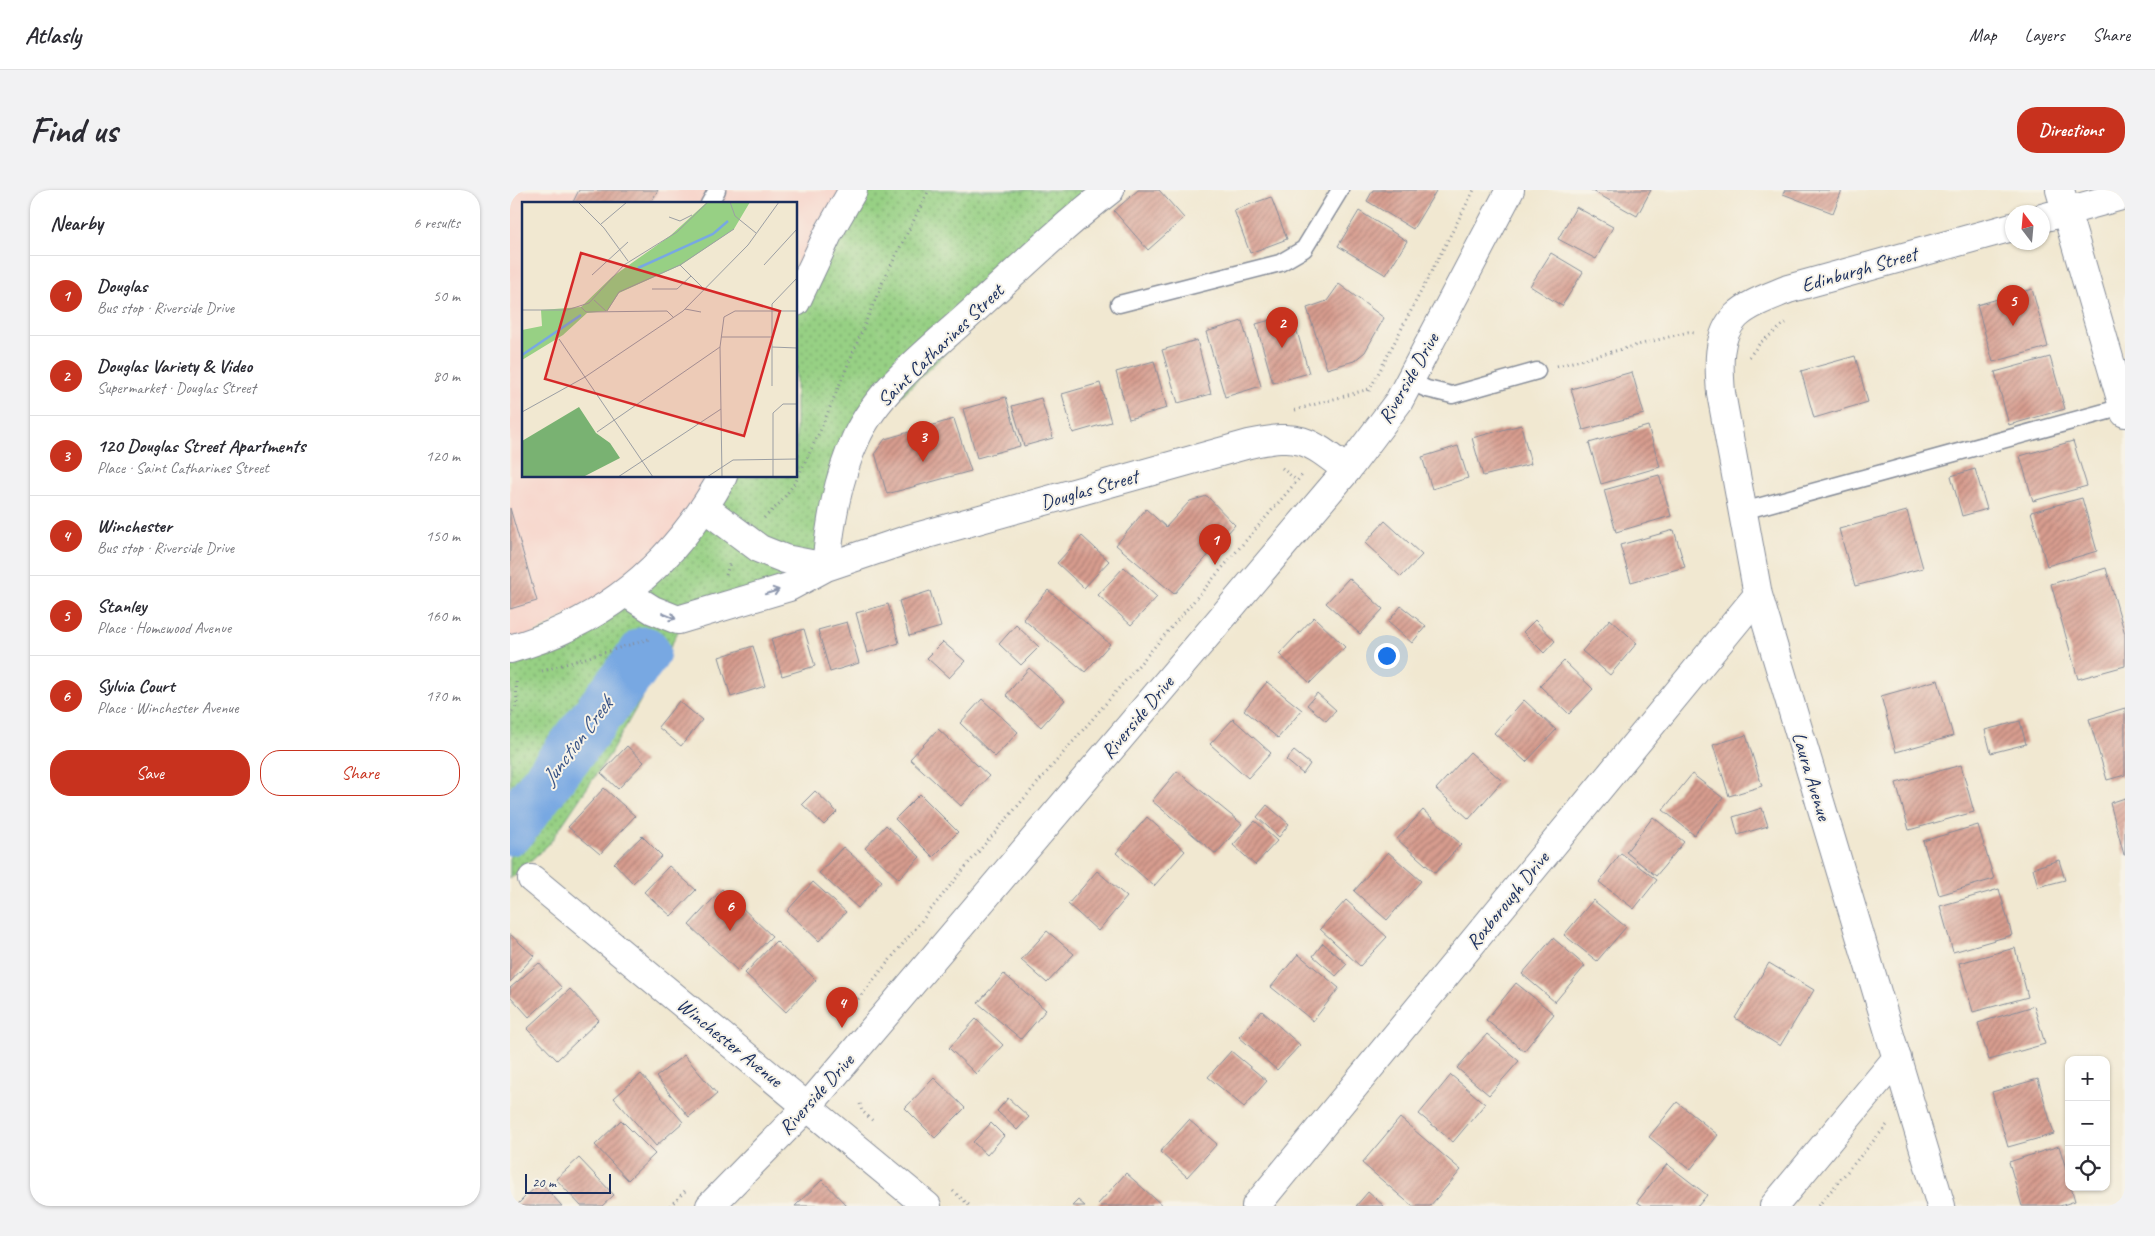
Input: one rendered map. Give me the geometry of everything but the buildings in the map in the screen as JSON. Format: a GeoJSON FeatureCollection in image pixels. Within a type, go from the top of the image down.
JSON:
{"type":"FeatureCollection","features":[{"type":"Feature","properties":{"kind":"street"},"geometry":{"type":"LineString","coordinates":[[798,298],[829,232],[853,190]]}},
{"type":"Feature","properties":{"kind":"street","name":"Saint Catharines Street"},"geometry":{"type":"LineString","coordinates":[[826,567],[837,490],[856,438],[880,400],[919,360],[1110,190]]}},
{"type":"Feature","properties":{"kind":"street","name":"Riverside Drive"},"geometry":{"type":"LineString","coordinates":[[710,1206],[808,1106],[1347,470],[1399,401],[1505,192]]}},
{"type":"Feature","properties":{"kind":"street"},"geometry":{"type":"LineString","coordinates":[[2124,410],[2057,206],[2125,195]]}},
{"type":"Feature","properties":{"kind":"street","name":"Edinburgh Street"},"geometry":{"type":"LineString","coordinates":[[1723,339],[1736,316],[1758,302],[1788,289],[2005,228]]}},
{"type":"Feature","properties":{"kind":"street","name":"Laura Avenue"},"geometry":{"type":"LineString","coordinates":[[1723,339],[1718,362],[1721,393],[1758,595],[1941,1206]]}},
{"type":"Feature","properties":{"kind":"street","name":"Douglas Street"},"geometry":{"type":"LineString","coordinates":[[626,593],[653,610],[678,620],[789,587],[826,567],[909,540],[1249,444],[1279,438],[1302,440],[1323,452],[1347,470]]}},
{"type":"Feature","properties":{"kind":"street"},"geometry":{"type":"LineString","coordinates":[[510,649],[579,623],[626,593],[680,542],[705,508],[721,478]]}},
{"type":"Feature","properties":{"kind":"street","name":"Douglas Street"},"geometry":{"type":"LineString","coordinates":[[705,508],[760,549],[785,560],[826,567]]}},
{"type":"Feature","properties":{"kind":"street","name":"Roxborough Drive"},"geometry":{"type":"LineString","coordinates":[[1256,1206],[1758,595]]}},
{"type":"Feature","properties":{"kind":"street","name":"Winchester Avenue"},"geometry":{"type":"LineString","coordinates":[[532,879],[927,1206]]}},
{"type":"Feature","properties":{"kind":"street"},"geometry":{"type":"LineString","coordinates":[[1774,1206],[1897,1058]]}},
{"type":"Feature","properties":{"kind":"lane"},"geometry":{"type":"LineString","coordinates":[[710,202],[717,190]]}},
{"type":"Feature","properties":{"kind":"lane"},"geometry":{"type":"LineString","coordinates":[[1119,304],[1280,263],[1304,249],[1340,190]]}},
{"type":"Feature","properties":{"kind":"lane"},"geometry":{"type":"LineString","coordinates":[[1409,381],[1427,389],[1452,394],[1538,371]]}},
{"type":"Feature","properties":{"kind":"lane"},"geometry":{"type":"LineString","coordinates":[[1743,511],[2124,410]]}},
{"type":"Feature","properties":{"kind":"path"},"geometry":{"type":"LineString","coordinates":[[798,477],[820,431],[883,281],[929,190]]}},
{"type":"Feature","properties":{"kind":"path"},"geometry":{"type":"LineString","coordinates":[[1367,396],[1474,190]]}},
{"type":"Feature","properties":{"kind":"path"},"geometry":{"type":"LineString","coordinates":[[1746,361],[1760,343],[1778,327],[1792,320]]}},
{"type":"Feature","properties":{"kind":"path"},"geometry":{"type":"LineString","coordinates":[[1538,371],[1688,332]]}},
{"type":"Feature","properties":{"kind":"path"},"geometry":{"type":"LineString","coordinates":[[853,1005],[968,865],[1323,452]]}},
{"type":"Feature","properties":{"kind":"path"},"geometry":{"type":"LineString","coordinates":[[725,606],[723,586],[730,562],[744,538],[782,502],[797,478]]}},
{"type":"Feature","properties":{"kind":"path"},"geometry":{"type":"LineString","coordinates":[[535,673],[654,638]]}},
{"type":"Feature","properties":{"kind":"path"},"geometry":{"type":"LineString","coordinates":[[510,716],[517,705],[516,678],[526,676]]}},
{"type":"Feature","properties":{"kind":"path"},"geometry":{"type":"LineString","coordinates":[[1818,1206],[1891,1120]]}},
{"type":"Feature","properties":{"kind":"path"},"geometry":{"type":"LineString","coordinates":[[670,1206],[690,1186]]}},
{"type":"Feature","properties":{"kind":"shaded area"},"geometry":{"type":"Polygon","coordinates":[[[510,190],[849,190],[798,290],[798,202],[522,202],[522,478],[718,478],[656,563],[510,647],[510,190]]]}},
{"type":"Feature","properties":{"kind":"green space"},"geometry":{"type":"Polygon","coordinates":[[[849,190],[1113,190],[857,439],[828,564],[683,621],[667,654],[610,754],[549,844],[510,879],[510,647],[623,592],[717,478],[798,478],[798,290],[849,190]]]}},
{"type":"Feature","properties":{"kind":"waterway","name":"Junction Creek"},"geometry":{"type":"LineString","coordinates":[[510,830],[645,652]]}},
{"type":"Feature","properties":{"kind":"place","name":"Stanley"},"geometry":{"type":"Point","coordinates":[2013,326]}},
{"type":"Feature","properties":{"kind":"place","name":"Douglas Variety & Video"},"geometry":{"type":"Point","coordinates":[1282,348]}},
{"type":"Feature","properties":{"kind":"place","name":"120 Douglas Street Apartments"},"geometry":{"type":"Point","coordinates":[923,462]}},
{"type":"Feature","properties":{"kind":"place","name":"Douglas"},"geometry":{"type":"Point","coordinates":[1215,565]}},
{"type":"Feature","properties":{"kind":"place","name":"Sylvia Court"},"geometry":{"type":"Point","coordinates":[730,931]}},
{"type":"Feature","properties":{"kind":"place","name":"Winchester"},"geometry":{"type":"Point","coordinates":[842,1028]}}]}
